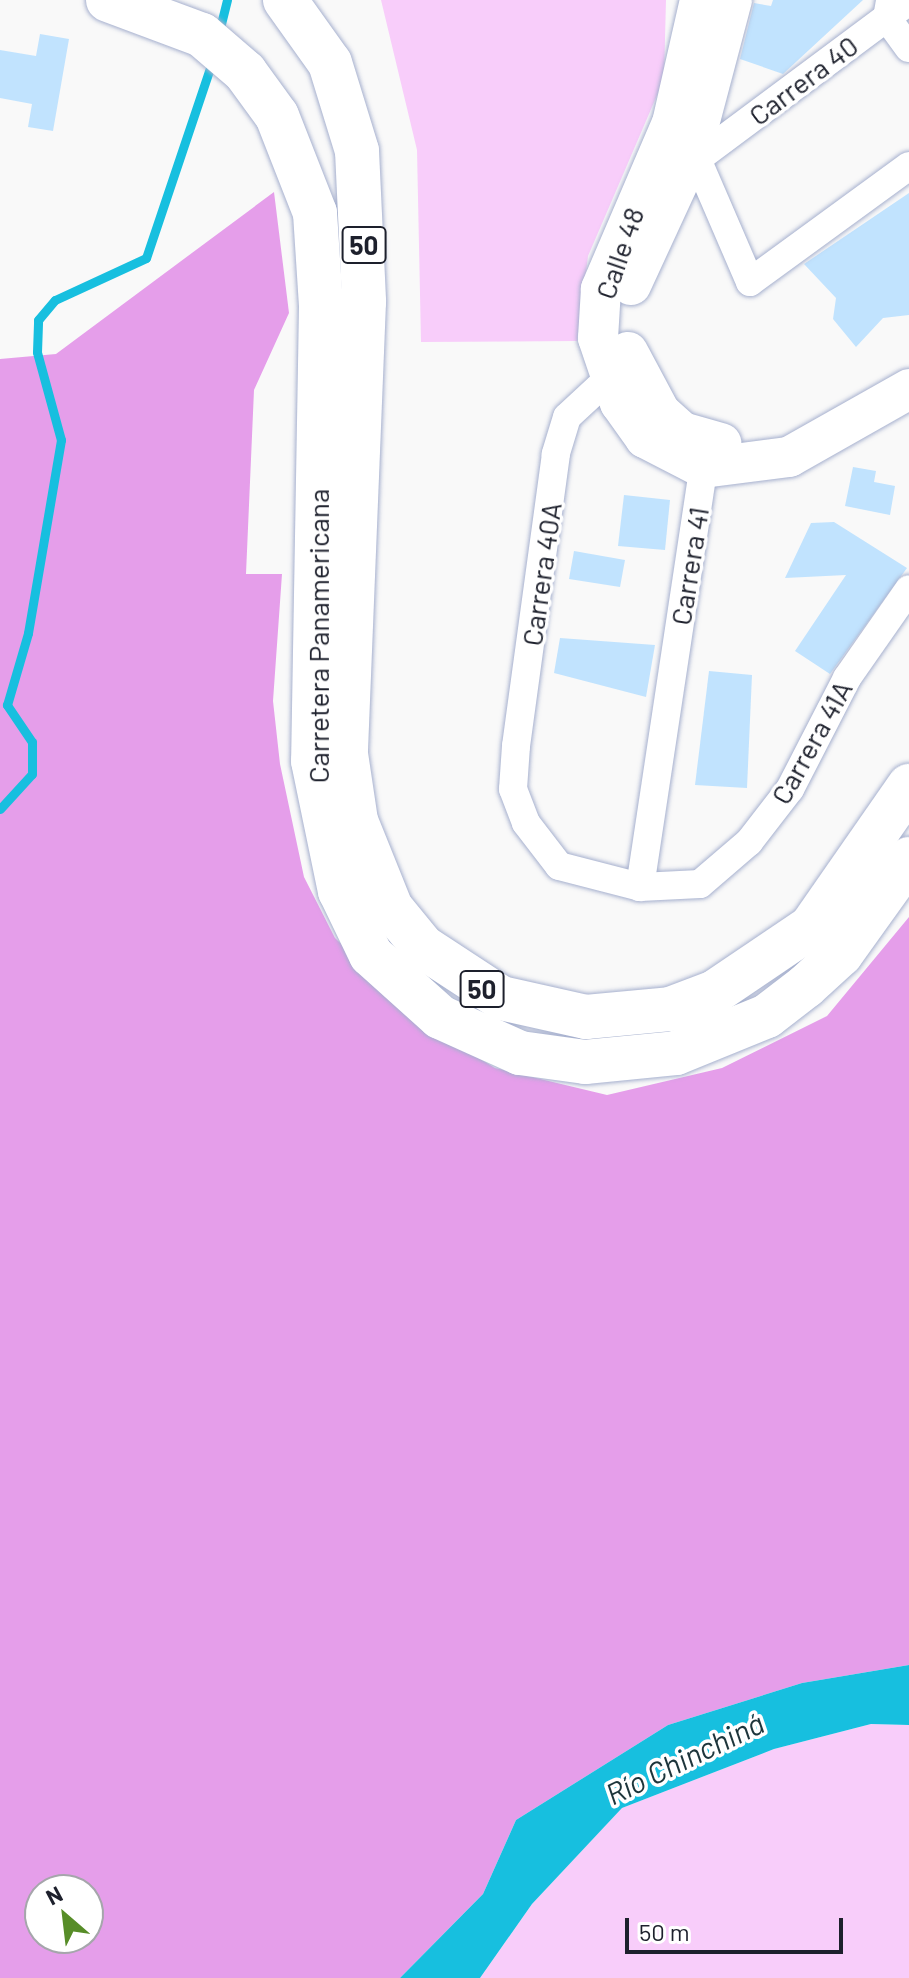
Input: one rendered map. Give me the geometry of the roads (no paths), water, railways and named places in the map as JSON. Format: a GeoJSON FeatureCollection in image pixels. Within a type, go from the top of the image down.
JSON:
{"type":"FeatureCollection","features":[{"type":"Feature","properties":{"kind":"highway","name":"Carretera Panamericana"},"geometry":{"type":"LineString","coordinates":[[285,0],[330,63],[357,151],[364,302],[346,754],[356,821],[391,908],[423,947],[501,998],[586,1017],[670,1009],[715,992],[811,927],[909,786]]}},
{"type":"Feature","properties":{"kind":"highway","name":"Carretera Panamericana"},"geometry":{"type":"LineString","coordinates":[[127,5],[202,35],[245,72],[277,116],[315,213],[321,307],[313,761],[352,922],[371,955],[440,1017],[520,1053],[585,1062],[676,1053],[767,1016],[806,986],[841,954],[909,859]]}},
{"type":"Feature","properties":{"kind":"main road","name":"Calle 48"},"geometry":{"type":"LineString","coordinates":[[700,0],[684,153],[601,289],[598,338],[609,378],[645,438],[716,456]]}},
{"type":"Feature","properties":{"kind":"main road","name":"Calle 48"},"geometry":{"type":"LineString","coordinates":[[716,456],[660,412],[635,376],[625,335],[639,260],[684,153],[732,0]]}},
{"type":"Feature","properties":{"kind":"main road"},"geometry":{"type":"LineString","coordinates":[[716,456],[797,429],[909,360]]}},
{"type":"Feature","properties":{"kind":"main road","name":"Carrera 41"},"geometry":{"type":"LineString","coordinates":[[716,456],[789,457],[909,389]]}},
{"type":"Feature","properties":{"kind":"street","name":"Carrera 40"},"geometry":{"type":"LineString","coordinates":[[684,153],[895,6]]}},
{"type":"Feature","properties":{"kind":"street"},"geometry":{"type":"LineString","coordinates":[[895,6],[909,48]]}},
{"type":"Feature","properties":{"kind":"street"},"geometry":{"type":"LineString","coordinates":[[684,153],[750,282],[909,166]]}},
{"type":"Feature","properties":{"kind":"street","name":"Carrera 40A"},"geometry":{"type":"LineString","coordinates":[[609,378],[567,417],[556,454],[513,789],[526,823],[559,866],[640,887]]}},
{"type":"Feature","properties":{"kind":"street","name":"Carrera 41"},"geometry":{"type":"LineString","coordinates":[[640,887],[716,456]]}},
{"type":"Feature","properties":{"kind":"street","name":"Carrera 41A"},"geometry":{"type":"LineString","coordinates":[[640,887],[700,884],[749,842],[790,789],[847,678],[909,589]]}},
{"type":"Feature","properties":{"kind":"water","name":"Río Chinchiná"},"geometry":{"type":"Polygon","coordinates":[[[909,1665],[909,1725],[871,1724],[774,1749],[622,1808],[532,1904],[480,1978],[400,1978],[483,1894],[516,1820],[668,1725],[802,1683],[909,1665]]]}},
{"type":"Feature","properties":{"kind":"waterway"},"geometry":{"type":"LineString","coordinates":[[219,32],[227,0]]}},
{"type":"Feature","properties":{"kind":"waterway"},"geometry":{"type":"LineString","coordinates":[[0,809],[32,774],[32,742],[7,705],[28,633],[61,440],[37,352],[38,320],[55,300],[146,258],[212,62]]}}]}
